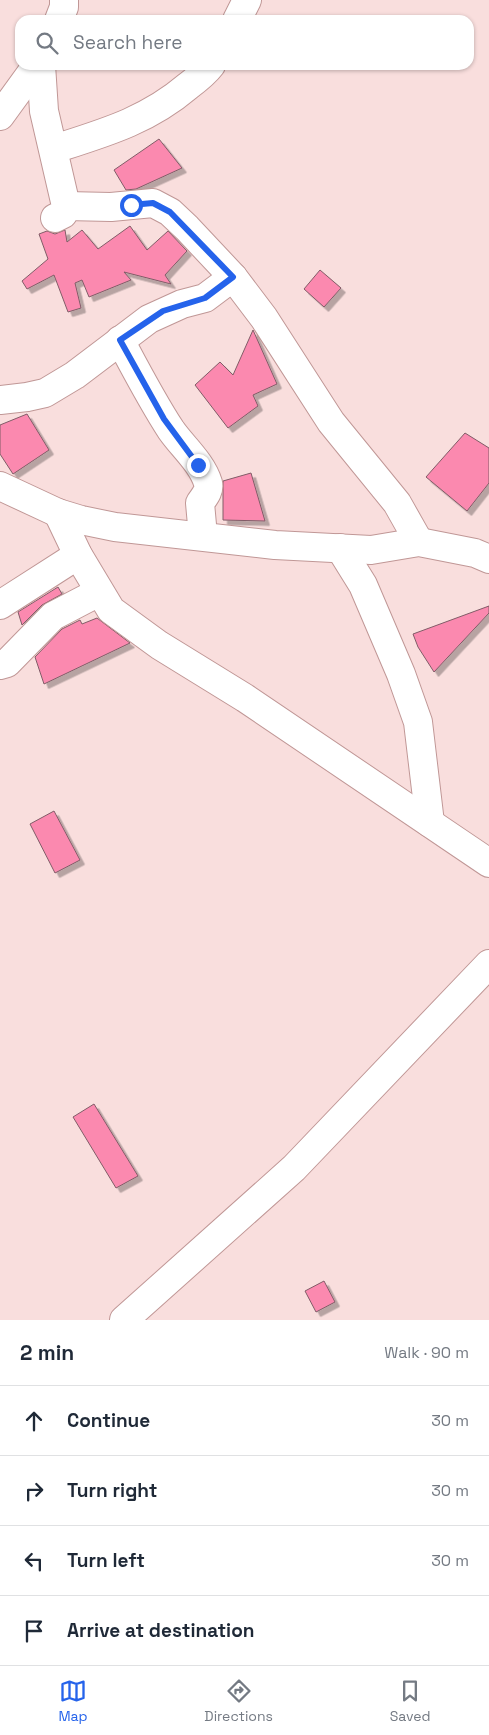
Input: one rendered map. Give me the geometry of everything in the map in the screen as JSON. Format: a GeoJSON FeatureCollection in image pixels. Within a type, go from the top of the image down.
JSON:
{"type":"FeatureCollection","features":[{"type":"Feature","properties":{"kind":"street"},"geometry":{"type":"LineString","coordinates":[[60,15],[64,0]]}},
{"type":"Feature","properties":{"kind":"street"},"geometry":{"type":"LineString","coordinates":[[239,15],[247,0]]}},
{"type":"Feature","properties":{"kind":"street"},"geometry":{"type":"LineString","coordinates":[[0,116],[33,70]]}},
{"type":"Feature","properties":{"kind":"street"},"geometry":{"type":"LineString","coordinates":[[41,70],[44,111],[54,149],[61,212],[153,203],[175,217],[233,277],[282,343],[331,422],[397,502],[419,542]]}},
{"type":"Feature","properties":{"kind":"street"},"geometry":{"type":"LineString","coordinates":[[54,149],[116,129],[152,113],[187,87],[206,70]]}},
{"type":"Feature","properties":{"kind":"street"},"geometry":{"type":"LineString","coordinates":[[0,400],[27,397],[45,392],[75,375],[120,340],[163,311],[205,298],[233,277]]}},
{"type":"Feature","properties":{"kind":"street"},"geometry":{"type":"LineString","coordinates":[[120,340],[154,404],[198,465],[208,484],[207,494],[200,503],[203,536]]}},
{"type":"Feature","properties":{"kind":"street"},"geometry":{"type":"LineString","coordinates":[[0,486],[58,513],[115,527],[275,545],[371,550],[419,542],[475,554],[489,559]]}},
{"type":"Feature","properties":{"kind":"street"},"geometry":{"type":"LineString","coordinates":[[58,513],[78,555],[99,592],[112,610],[159,645],[245,698],[489,863]]}},
{"type":"Feature","properties":{"kind":"street"},"geometry":{"type":"LineString","coordinates":[[340,548],[363,585],[418,722],[430,823]]}},
{"type":"Feature","properties":{"kind":"street"},"geometry":{"type":"LineString","coordinates":[[0,605],[78,555]]}},
{"type":"Feature","properties":{"kind":"street"},"geometry":{"type":"LineString","coordinates":[[0,665],[7,663],[53,616],[99,592]]}},
{"type":"Feature","properties":{"kind":"street"},"geometry":{"type":"LineString","coordinates":[[124,1320],[294,1168],[489,964]]}},
{"type":"Feature","properties":{"kind":"building"},"geometry":{"type":"Polygon","coordinates":[[[159,139],[182,168],[136,189],[126,190],[114,170],[159,139]]]}},
{"type":"Feature","properties":{"kind":"building"},"geometry":{"type":"Polygon","coordinates":[[[130,226],[147,250],[168,231],[187,251],[165,275],[171,284],[124,272],[131,280],[89,297],[82,280],[75,283],[81,308],[68,312],[54,275],[27,289],[22,281],[48,259],[39,234],[47,231],[55,234],[65,230],[67,242],[82,230],[98,249],[130,226]]]}},
{"type":"Feature","properties":{"kind":"building"},"geometry":{"type":"Polygon","coordinates":[[[320,270],[341,288],[324,307],[304,289],[320,270]]]}},
{"type":"Feature","properties":{"kind":"building"},"geometry":{"type":"Polygon","coordinates":[[[253,330],[277,384],[253,395],[258,406],[228,428],[195,385],[220,362],[233,375],[253,330]]]}},
{"type":"Feature","properties":{"kind":"building"},"geometry":{"type":"Polygon","coordinates":[[[27,414],[49,450],[13,474],[0,454],[0,425],[27,414]]]}},
{"type":"Feature","properties":{"kind":"building"},"geometry":{"type":"Polygon","coordinates":[[[465,433],[489,448],[489,483],[467,511],[426,477],[465,433]]]}},
{"type":"Feature","properties":{"kind":"building"},"geometry":{"type":"Polygon","coordinates":[[[251,473],[265,521],[223,520],[223,481],[251,473]]]}},
{"type":"Feature","properties":{"kind":"building"},"geometry":{"type":"Polygon","coordinates":[[[58,587],[62,594],[42,605],[22,625],[18,612],[58,587]]]}},
{"type":"Feature","properties":{"kind":"building"},"geometry":{"type":"Polygon","coordinates":[[[489,606],[489,613],[434,672],[418,647],[413,634],[489,606]]]}},
{"type":"Feature","properties":{"kind":"building"},"geometry":{"type":"Polygon","coordinates":[[[97,618],[130,643],[44,684],[35,657],[62,629],[80,620],[82,624],[97,618]]]}},
{"type":"Feature","properties":{"kind":"building"},"geometry":{"type":"Polygon","coordinates":[[[54,811],[80,860],[55,873],[30,824],[54,811]]]}},
{"type":"Feature","properties":{"kind":"building"},"geometry":{"type":"Polygon","coordinates":[[[94,1104],[138,1176],[116,1188],[73,1117],[94,1104]]]}},
{"type":"Feature","properties":{"kind":"building"},"geometry":{"type":"Polygon","coordinates":[[[324,1281],[335,1302],[316,1312],[305,1291],[324,1281]]]}},
{"type":"Feature","properties":{"kind":"route"},"geometry":{"type":"LineString","coordinates":[[131,205],[153,203],[170,212],[233,277],[205,298],[163,311],[120,340],[154,404],[198,465]]}}]}
